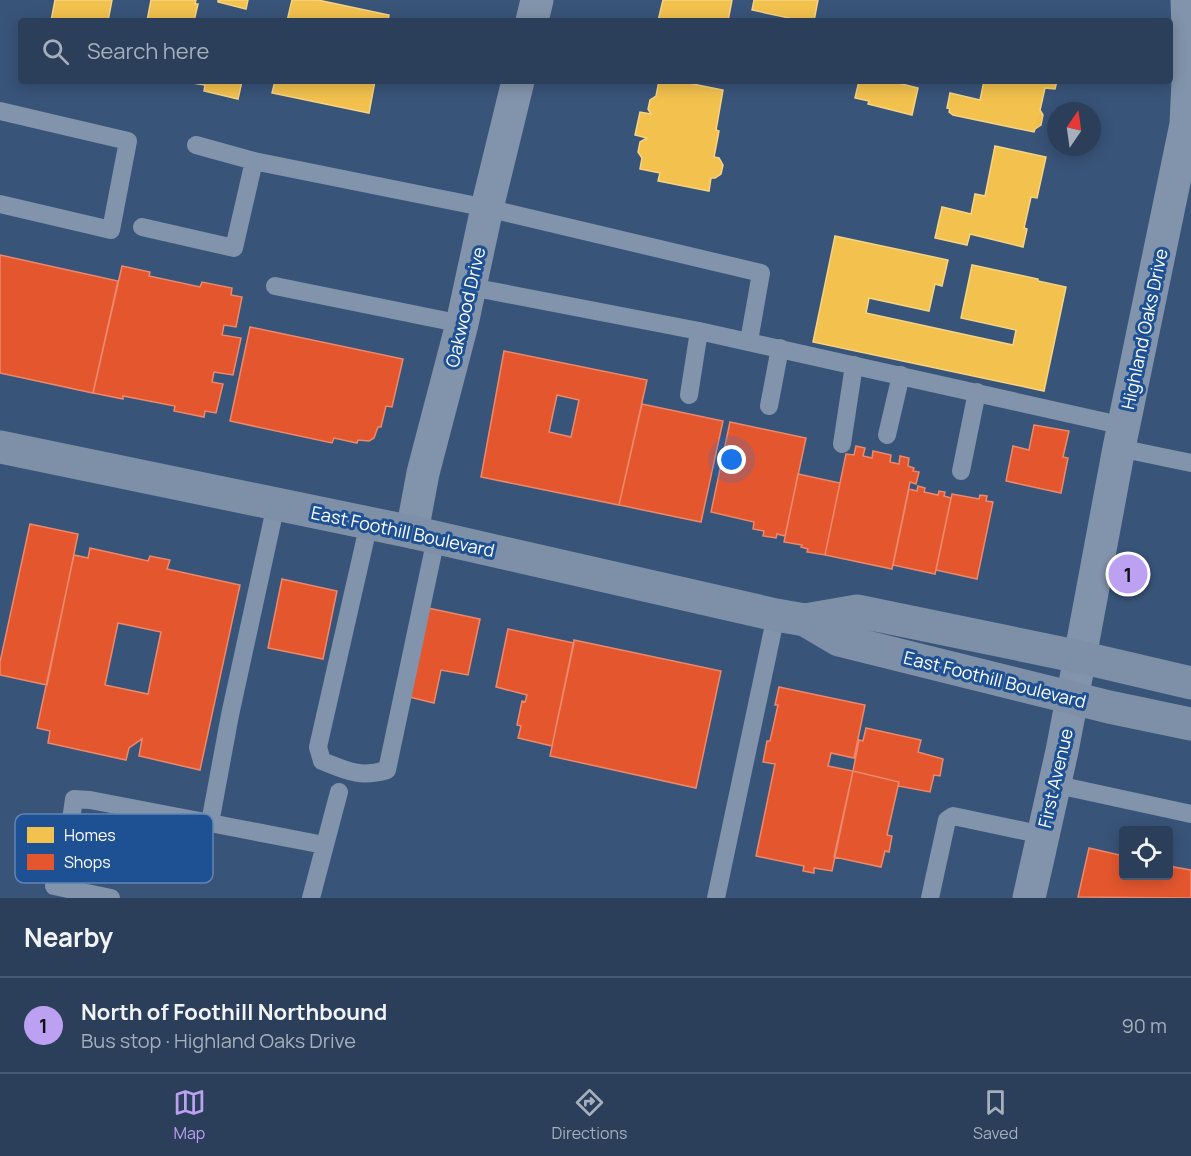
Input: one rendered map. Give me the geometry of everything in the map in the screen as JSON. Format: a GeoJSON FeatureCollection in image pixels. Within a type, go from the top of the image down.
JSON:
{"type":"FeatureCollection","features":[{"type":"Feature","properties":{"kind":"main road","name":"East Foothill Boulevard"},"geometry":{"type":"LineString","coordinates":[[0,447],[424,535],[790,617],[839,640],[1001,682],[1191,724]]}},
{"type":"Feature","properties":{"kind":"main road","name":"East Foothill Boulevard"},"geometry":{"type":"LineString","coordinates":[[790,617],[857,611],[1080,657],[1191,683]]}},
{"type":"Feature","properties":{"kind":"street"},"geometry":{"type":"LineString","coordinates":[[533,18],[537,0]]}},
{"type":"Feature","properties":{"kind":"street","name":"Highland Oaks Drive"},"geometry":{"type":"LineString","coordinates":[[1080,657],[1186,124],[1189,60],[1186,0]]}},
{"type":"Feature","properties":{"kind":"street","name":"Oakwood Drive"},"geometry":{"type":"LineString","coordinates":[[424,535],[423,473],[471,287],[487,208],[517,84]]}},
{"type":"Feature","properties":{"kind":"street","name":"First Avenue"},"geometry":{"type":"LineString","coordinates":[[1029,898],[1080,657]]}},
{"type":"Feature","properties":{"kind":"lane"},"geometry":{"type":"LineString","coordinates":[[0,111],[128,141],[111,230],[0,204]]}},
{"type":"Feature","properties":{"kind":"lane"},"geometry":{"type":"LineString","coordinates":[[196,145],[254,160],[487,208],[761,273],[749,341]]}},
{"type":"Feature","properties":{"kind":"lane"},"geometry":{"type":"LineString","coordinates":[[142,227],[234,248],[254,160]]}},
{"type":"Feature","properties":{"kind":"lane"},"geometry":{"type":"LineString","coordinates":[[274,286],[462,324]]}},
{"type":"Feature","properties":{"kind":"lane"},"geometry":{"type":"LineString","coordinates":[[471,287],[749,341],[977,392],[1122,437],[1191,463]]}},
{"type":"Feature","properties":{"kind":"lane"},"geometry":{"type":"LineString","coordinates":[[689,395],[699,331]]}},
{"type":"Feature","properties":{"kind":"lane"},"geometry":{"type":"LineString","coordinates":[[769,406],[780,348]]}},
{"type":"Feature","properties":{"kind":"lane"},"geometry":{"type":"LineString","coordinates":[[842,444],[854,365]]}},
{"type":"Feature","properties":{"kind":"lane"},"geometry":{"type":"LineString","coordinates":[[887,435],[901,375]]}},
{"type":"Feature","properties":{"kind":"lane"},"geometry":{"type":"LineString","coordinates":[[961,471],[977,392]]}},
{"type":"Feature","properties":{"kind":"lane"},"geometry":{"type":"LineString","coordinates":[[212,814],[230,715],[276,504]]}},
{"type":"Feature","properties":{"kind":"lane"},"geometry":{"type":"LineString","coordinates":[[369,524],[318,747],[322,761],[348,771],[370,775],[387,770],[424,535]]}},
{"type":"Feature","properties":{"kind":"lane"},"geometry":{"type":"LineString","coordinates":[[716,898],[790,617]]}},
{"type":"Feature","properties":{"kind":"lane"},"geometry":{"type":"LineString","coordinates":[[1053,784],[1191,814]]}},
{"type":"Feature","properties":{"kind":"lane"},"geometry":{"type":"LineString","coordinates":[[311,898],[339,792]]}},
{"type":"Feature","properties":{"kind":"lane"},"geometry":{"type":"LineString","coordinates":[[71,814],[74,799],[163,814]]}},
{"type":"Feature","properties":{"kind":"lane"},"geometry":{"type":"LineString","coordinates":[[930,898],[947,820],[953,816],[1042,835]]}},
{"type":"Feature","properties":{"kind":"lane"},"geometry":{"type":"LineString","coordinates":[[213,824],[324,845]]}},
{"type":"Feature","properties":{"kind":"lane"},"geometry":{"type":"LineString","coordinates":[[55,883],[54,886],[111,898]]}},
{"type":"Feature","properties":{"kind":"building: Homes"},"geometry":{"type":"Polygon","coordinates":[[[55,0],[112,0],[109,18],[52,18],[55,0]]]}},
{"type":"Feature","properties":{"kind":"building: Homes"},"geometry":{"type":"Polygon","coordinates":[[[151,0],[196,0],[195,4],[198,4],[195,18],[148,18],[151,0]]]}},
{"type":"Feature","properties":{"kind":"building: Homes"},"geometry":{"type":"Polygon","coordinates":[[[218,0],[248,0],[246,9],[218,2],[218,0]]]}},
{"type":"Feature","properties":{"kind":"building: Homes"},"geometry":{"type":"Polygon","coordinates":[[[292,0],[318,0],[389,15],[388,18],[288,18],[292,0]]]}},
{"type":"Feature","properties":{"kind":"building: Homes"},"geometry":{"type":"Polygon","coordinates":[[[663,0],[732,0],[729,18],[659,18],[663,0]]]}},
{"type":"Feature","properties":{"kind":"building: Homes"},"geometry":{"type":"Polygon","coordinates":[[[754,0],[818,0],[815,18],[789,18],[752,10],[754,0]]]}},
{"type":"Feature","properties":{"kind":"building: Homes"},"geometry":{"type":"Polygon","coordinates":[[[199,84],[241,84],[238,99],[204,91],[205,85],[199,84]]]}},
{"type":"Feature","properties":{"kind":"building: Homes"},"geometry":{"type":"Polygon","coordinates":[[[274,84],[374,84],[369,113],[272,93],[274,84]]]}},
{"type":"Feature","properties":{"kind":"building: Homes"},"geometry":{"type":"Polygon","coordinates":[[[658,84],[693,84],[723,90],[714,157],[719,158],[723,165],[721,174],[711,178],[709,191],[658,181],[660,173],[640,169],[642,158],[638,152],[640,142],[647,138],[635,135],[640,112],[651,114],[648,109],[650,100],[656,96],[658,84]]]}},
{"type":"Feature","properties":{"kind":"building: Homes"},"geometry":{"type":"Polygon","coordinates":[[[858,84],[902,84],[918,88],[912,115],[868,104],[869,101],[855,98],[858,84]]]}},
{"type":"Feature","properties":{"kind":"building: Homes"},"geometry":{"type":"Polygon","coordinates":[[[983,84],[1056,84],[1055,89],[1045,88],[1040,110],[1043,115],[1041,125],[1034,132],[953,115],[947,108],[950,93],[980,100],[983,84]]]}},
{"type":"Feature","properties":{"kind":"building: Homes"},"geometry":{"type":"Polygon","coordinates":[[[995,146],[1046,157],[1037,198],[1031,197],[1024,228],[1027,229],[1023,247],[970,234],[967,245],[935,238],[942,207],[971,214],[975,194],[985,196],[995,146]]]}},
{"type":"Feature","properties":{"kind":"building: Homes"},"geometry":{"type":"Polygon","coordinates":[[[835,236],[948,260],[942,286],[935,284],[929,311],[869,298],[866,313],[1013,345],[1016,330],[961,318],[972,265],[1066,287],[1044,391],[813,342],[835,236]]]}},
{"type":"Feature","properties":{"kind":"building: Shops"},"geometry":{"type":"Polygon","coordinates":[[[0,255],[118,281],[93,393],[0,373],[0,255]]]}},
{"type":"Feature","properties":{"kind":"building: Shops"},"geometry":{"type":"Polygon","coordinates":[[[122,266],[150,272],[149,276],[200,287],[202,282],[232,288],[231,295],[242,297],[236,327],[224,325],[222,335],[241,338],[233,375],[214,372],[212,382],[223,384],[216,413],[205,411],[204,417],[174,411],[175,406],[93,393],[122,266]]]}},
{"type":"Feature","properties":{"kind":"building: Shops"},"geometry":{"type":"Polygon","coordinates":[[[250,327],[403,359],[392,407],[386,406],[381,427],[378,427],[374,438],[369,441],[358,440],[357,443],[334,438],[332,443],[230,421],[250,327]]]}},
{"type":"Feature","properties":{"kind":"building: Shops"},"geometry":{"type":"Polygon","coordinates":[[[504,351],[647,380],[619,505],[481,477],[504,351]],[[557,395],[549,432],[571,437],[579,400],[557,395]]]}},
{"type":"Feature","properties":{"kind":"building: Shops"},"geometry":{"type":"Polygon","coordinates":[[[642,404],[723,421],[701,522],[619,505],[642,404]]]}},
{"type":"Feature","properties":{"kind":"building: Shops"},"geometry":{"type":"Polygon","coordinates":[[[730,422],[806,438],[785,536],[777,534],[776,538],[763,536],[764,531],[753,529],[754,522],[711,512],[730,422]]]}},
{"type":"Feature","properties":{"kind":"building: Shops"},"geometry":{"type":"Polygon","coordinates":[[[1034,425],[1069,431],[1063,457],[1068,458],[1061,493],[1006,481],[1013,446],[1029,450],[1034,425]]]}},
{"type":"Feature","properties":{"kind":"building: Shops"},"geometry":{"type":"Polygon","coordinates":[[[856,446],[865,448],[863,456],[872,458],[873,451],[891,455],[890,462],[899,464],[900,456],[909,458],[908,466],[914,468],[913,471],[919,472],[916,484],[910,482],[892,569],[825,555],[846,454],[854,455],[856,446]]]}},
{"type":"Feature","properties":{"kind":"building: Shops"},"geometry":{"type":"Polygon","coordinates":[[[798,474],[840,483],[825,555],[807,552],[808,549],[801,547],[802,545],[784,542],[798,474]]]}},
{"type":"Feature","properties":{"kind":"building: Shops"},"geometry":{"type":"Polygon","coordinates":[[[918,486],[925,488],[924,492],[938,495],[939,491],[945,492],[944,496],[951,498],[935,574],[893,565],[909,489],[917,491],[918,486]]]}},
{"type":"Feature","properties":{"kind":"building: Shops"},"geometry":{"type":"Polygon","coordinates":[[[952,494],[979,499],[980,495],[987,496],[986,501],[993,502],[977,579],[936,570],[952,494]]]}},
{"type":"Feature","properties":{"kind":"building: Shops"},"geometry":{"type":"Polygon","coordinates":[[[30,524],[78,534],[47,685],[0,675],[0,662],[30,524]]]}},
{"type":"Feature","properties":{"kind":"building: Shops"},"geometry":{"type":"Polygon","coordinates":[[[90,548],[148,561],[150,556],[170,560],[167,569],[240,585],[200,770],[139,756],[142,739],[129,748],[126,760],[48,743],[50,731],[37,728],[74,555],[88,558],[90,548]],[[118,623],[105,685],[148,694],[161,632],[118,623]]]}},
{"type":"Feature","properties":{"kind":"building: Shops"},"geometry":{"type":"Polygon","coordinates":[[[282,579],[337,591],[323,659],[268,648],[282,579]]]}},
{"type":"Feature","properties":{"kind":"building: Shops"},"geometry":{"type":"Polygon","coordinates":[[[428,608],[480,619],[468,675],[441,670],[434,703],[409,697],[428,608]]]}},
{"type":"Feature","properties":{"kind":"building: Shops"},"geometry":{"type":"Polygon","coordinates":[[[508,629],[574,643],[552,746],[518,738],[521,726],[517,725],[522,701],[525,702],[527,695],[496,687],[508,629]]]}},
{"type":"Feature","properties":{"kind":"building: Shops"},"geometry":{"type":"Polygon","coordinates":[[[574,640],[721,671],[696,788],[550,756],[574,640]]]}},
{"type":"Feature","properties":{"kind":"building: Shops"},"geometry":{"type":"Polygon","coordinates":[[[779,687],[865,705],[854,758],[831,753],[828,766],[853,771],[832,871],[814,868],[814,873],[803,871],[804,866],[756,856],[775,764],[763,762],[778,705],[775,705],[779,687]]]}},
{"type":"Feature","properties":{"kind":"building: Shops"},"geometry":{"type":"Polygon","coordinates":[[[866,728],[921,740],[918,752],[943,759],[940,776],[934,775],[930,792],[898,786],[899,782],[853,771],[859,740],[863,741],[866,728]]]}},
{"type":"Feature","properties":{"kind":"building: Shops"},"geometry":{"type":"Polygon","coordinates":[[[853,771],[899,782],[887,835],[892,836],[889,852],[885,851],[881,867],[834,857],[853,771]]]}},
{"type":"Feature","properties":{"kind":"building: Shops"},"geometry":{"type":"Polygon","coordinates":[[[1089,848],[1119,855],[1119,880],[1173,880],[1173,867],[1191,870],[1191,898],[1078,897],[1089,848]]]}},
{"type":"Feature","properties":{"kind":"place","name":"North of Foothill Northbound"},"geometry":{"type":"Point","coordinates":[1128,574]}}]}
